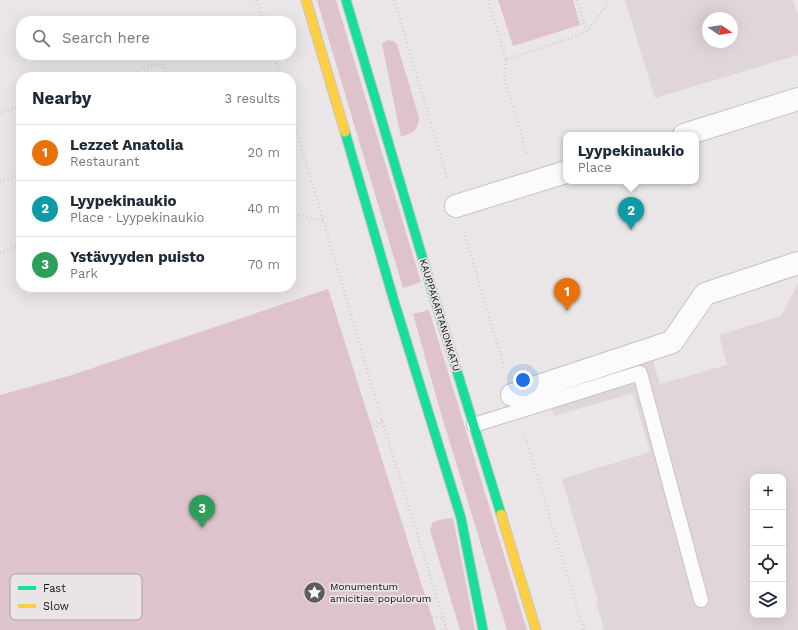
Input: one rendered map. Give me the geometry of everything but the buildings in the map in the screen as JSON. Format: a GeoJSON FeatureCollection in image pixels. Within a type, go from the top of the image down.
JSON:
{"type":"FeatureCollection","features":[{"type":"Feature","properties":{"kind":"main road"},"geometry":{"type":"LineString","coordinates":[[306,0],[394,301],[461,518],[483,630]]}},
{"type":"Feature","properties":{"kind":"main road","name":"KAUPPAKARTANONKATU"},"geometry":{"type":"LineString","coordinates":[[346,0],[432,290],[536,630]]}},
{"type":"Feature","properties":{"kind":"street"},"geometry":{"type":"LineString","coordinates":[[694,132],[798,99]]}},
{"type":"Feature","properties":{"kind":"street"},"geometry":{"type":"LineString","coordinates":[[456,206],[563,173]]}},
{"type":"Feature","properties":{"kind":"street"},"geometry":{"type":"LineString","coordinates":[[514,403],[672,342],[705,294],[798,263]]}},
{"type":"Feature","properties":{"kind":"lane"},"geometry":{"type":"LineString","coordinates":[[474,425],[514,403],[640,373],[701,600]]}},
{"type":"Feature","properties":{"kind":"path"},"geometry":{"type":"LineString","coordinates":[[257,0],[262,16]]}},
{"type":"Feature","properties":{"kind":"path"},"geometry":{"type":"LineString","coordinates":[[394,0],[514,403],[584,630]]}},
{"type":"Feature","properties":{"kind":"path"},"geometry":{"type":"LineString","coordinates":[[488,0],[506,60],[504,77],[534,181]]}},
{"type":"Feature","properties":{"kind":"path"},"geometry":{"type":"LineString","coordinates":[[577,0],[587,32]]}},
{"type":"Feature","properties":{"kind":"path"},"geometry":{"type":"LineString","coordinates":[[506,60],[587,32],[610,0]]}},
{"type":"Feature","properties":{"kind":"path"},"geometry":{"type":"LineString","coordinates":[[275,60],[279,72]]}},
{"type":"Feature","properties":{"kind":"path"},"geometry":{"type":"LineString","coordinates":[[133,72],[162,63],[165,72]]}},
{"type":"Feature","properties":{"kind":"path"},"geometry":{"type":"LineString","coordinates":[[0,113],[16,108]]}},
{"type":"Feature","properties":{"kind":"path"},"geometry":{"type":"LineString","coordinates":[[296,129],[382,420],[447,630]]}},
{"type":"Feature","properties":{"kind":"path"},"geometry":{"type":"LineString","coordinates":[[0,182],[16,177]]}},
{"type":"Feature","properties":{"kind":"path"},"geometry":{"type":"LineString","coordinates":[[296,214],[324,221]]}},
{"type":"Feature","properties":{"kind":"path"},"geometry":{"type":"LineString","coordinates":[[0,253],[16,247]]}},
{"type":"Feature","properties":{"kind":"path"},"geometry":{"type":"LineString","coordinates":[[173,630],[203,547],[242,491],[382,420]]}},
{"type":"Feature","properties":{"kind":"path"},"geometry":{"type":"LineString","coordinates":[[382,420],[364,447],[350,478],[336,521],[335,553],[344,582],[361,599],[413,616],[444,618]]}},
{"type":"Feature","properties":{"kind":"path"},"geometry":{"type":"LineString","coordinates":[[0,474],[38,469],[242,491],[335,553]]}},
{"type":"Feature","properties":{"kind":"path"},"geometry":{"type":"LineString","coordinates":[[119,478],[154,506],[183,544],[192,578]]}},
{"type":"Feature","properties":{"kind":"shaded area"},"geometry":{"type":"Polygon","coordinates":[[[317,0],[336,0],[421,282],[403,288],[317,0]]]}},
{"type":"Feature","properties":{"kind":"shaded area"},"geometry":{"type":"Polygon","coordinates":[[[498,0],[573,0],[580,25],[513,46],[498,0]]]}},
{"type":"Feature","properties":{"kind":"shaded area"},"geometry":{"type":"Polygon","coordinates":[[[625,0],[793,0],[798,16],[798,55],[655,98],[625,0]]]}},
{"type":"Feature","properties":{"kind":"shaded area"},"geometry":{"type":"Polygon","coordinates":[[[387,40],[393,41],[397,44],[419,118],[416,129],[401,137],[382,44],[387,40]]]}},
{"type":"Feature","properties":{"kind":"shaded area"},"geometry":{"type":"Polygon","coordinates":[[[798,283],[798,630],[604,630],[596,602],[598,601],[562,479],[650,452],[633,393],[554,416],[544,386],[651,354],[660,384],[727,365],[719,335],[781,316],[798,283]]]}},
{"type":"Feature","properties":{"kind":"shaded area"},"geometry":{"type":"Polygon","coordinates":[[[328,289],[436,630],[0,630],[0,395],[72,375],[328,289]]]}},
{"type":"Feature","properties":{"kind":"shaded area"},"geometry":{"type":"Polygon","coordinates":[[[429,310],[527,630],[507,630],[440,410],[413,314],[429,310]]]}},
{"type":"Feature","properties":{"kind":"shaded area"},"geometry":{"type":"Polygon","coordinates":[[[453,518],[475,630],[460,630],[430,530],[433,522],[453,518]]]}},
{"type":"Feature","properties":{"kind":"traffic: fast"},"geometry":{"type":"LineString","coordinates":[[346,0],[432,290],[501,514]]}},
{"type":"Feature","properties":{"kind":"traffic: fast"},"geometry":{"type":"LineString","coordinates":[[345,132],[394,301],[461,518],[483,630]]}},
{"type":"Feature","properties":{"kind":"traffic: slow"},"geometry":{"type":"LineString","coordinates":[[306,0],[345,132]]}},
{"type":"Feature","properties":{"kind":"traffic: slow"},"geometry":{"type":"LineString","coordinates":[[501,514],[536,630]]}},
{"type":"Feature","properties":{"kind":"place","name":"Lyypekinaukio"},"geometry":{"type":"Point","coordinates":[631,230]}},
{"type":"Feature","properties":{"kind":"place","name":"Lezzet Anatolia"},"geometry":{"type":"Point","coordinates":[567,311]}},
{"type":"Feature","properties":{"kind":"place","name":"Ystävyyden puisto"},"geometry":{"type":"Point","coordinates":[202,528]}},
{"type":"Feature","properties":{"kind":"place","name":"Monumentum amicitiae populorum"},"geometry":{"type":"Point","coordinates":[314,592]}}]}
